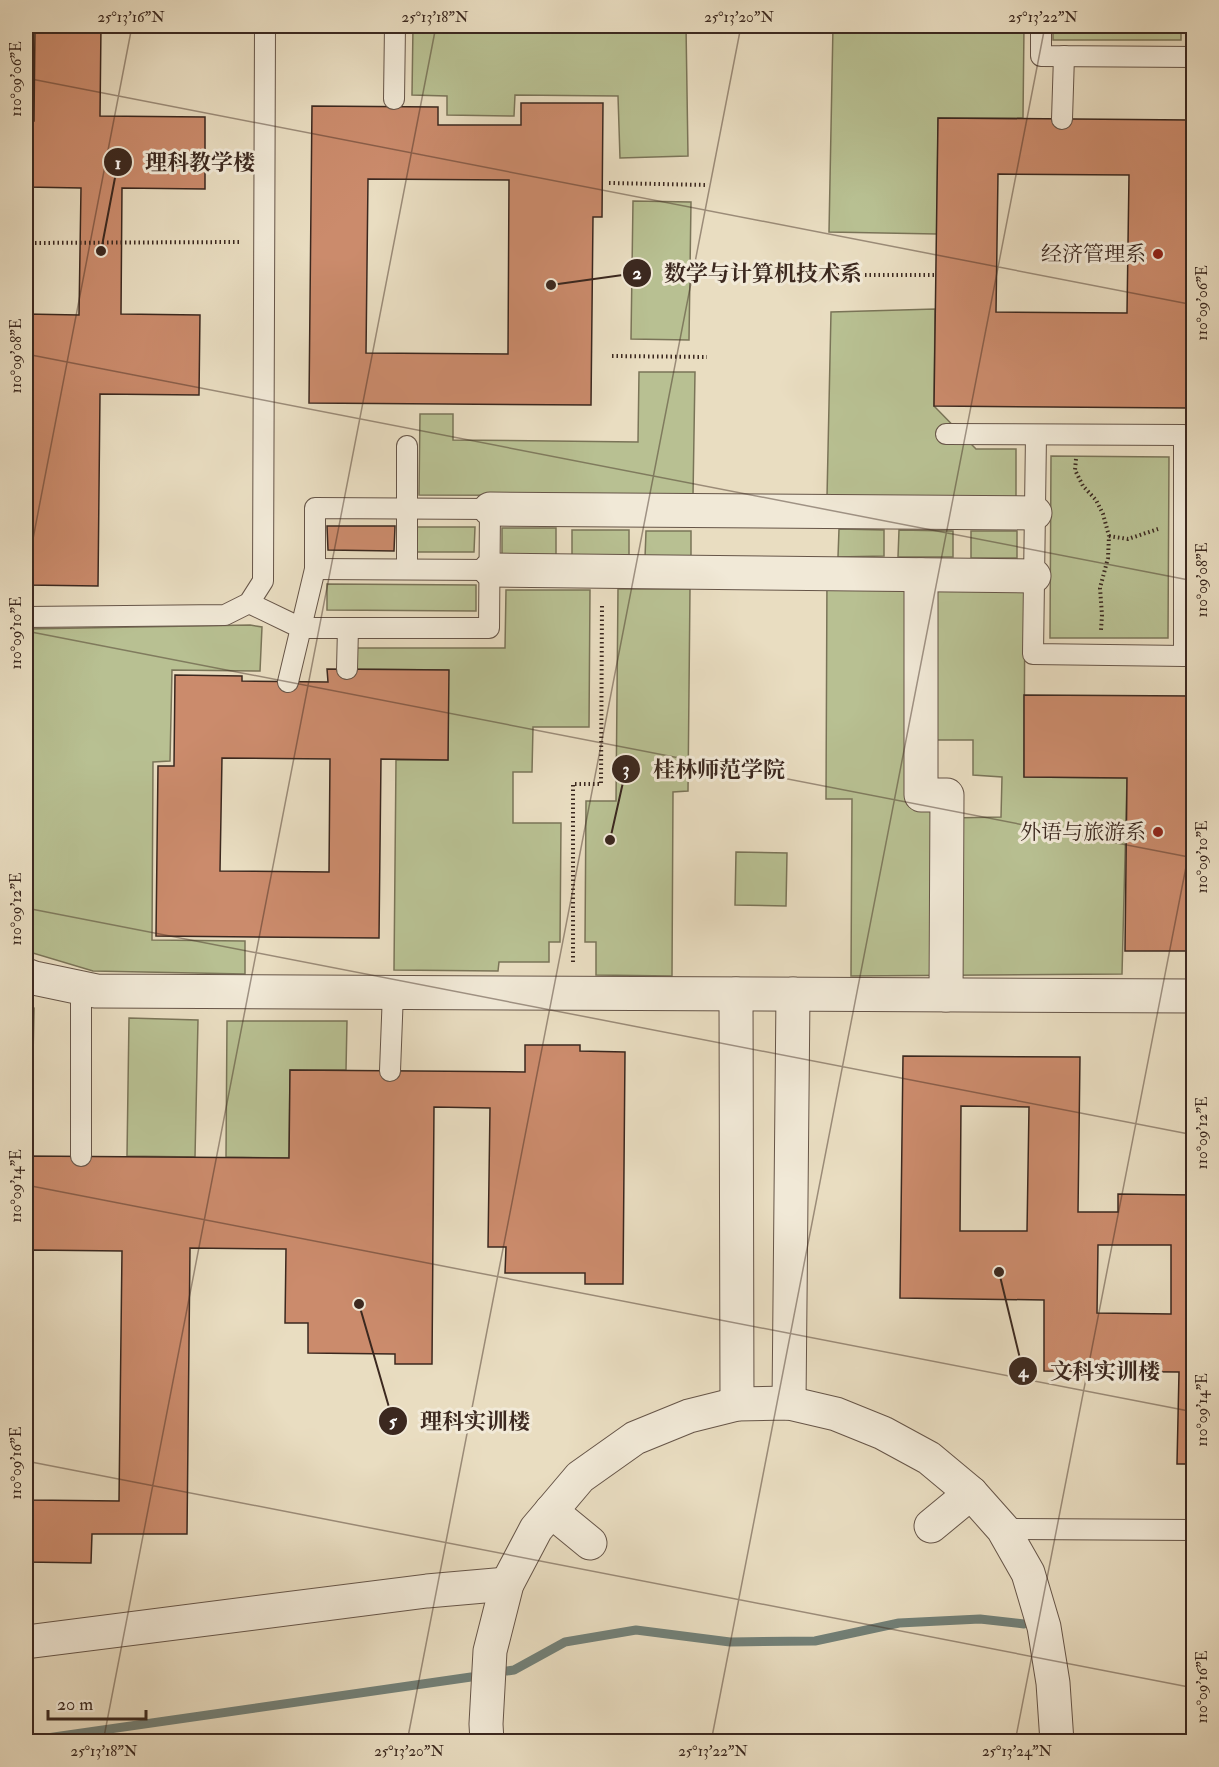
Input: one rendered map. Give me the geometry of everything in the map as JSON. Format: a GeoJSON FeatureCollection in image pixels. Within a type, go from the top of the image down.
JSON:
{"type":"FeatureCollection","features":[{"type":"Feature","properties":{"kind":"street"},"geometry":{"type":"LineString","coordinates":[[490,509],[1035,513]]}},
{"type":"Feature","properties":{"kind":"street"},"geometry":{"type":"LineString","coordinates":[[490,570],[1034,576]]}},
{"type":"Feature","properties":{"kind":"street"},"geometry":{"type":"LineString","coordinates":[[921,575],[921,795],[947,795],[946,995]]}},
{"type":"Feature","properties":{"kind":"street"},"geometry":{"type":"LineString","coordinates":[[26,975],[96,991],[1194,996]]}},
{"type":"Feature","properties":{"kind":"street"},"geometry":{"type":"LineString","coordinates":[[736,994],[737,1404]]}},
{"type":"Feature","properties":{"kind":"street"},"geometry":{"type":"LineString","coordinates":[[789,1403],[793,994]]}},
{"type":"Feature","properties":{"kind":"street"},"geometry":{"type":"LineString","coordinates":[[487,1742],[490,1651],[507,1584],[536,1529],[580,1477],[634,1438],[689,1416],[737,1404],[789,1403],[836,1414],[883,1433],[928,1458],[971,1493],[1003,1529],[1028,1573],[1044,1627],[1053,1683],[1057,1742]]}},
{"type":"Feature","properties":{"kind":"street"},"geometry":{"type":"LineString","coordinates":[[931,1526],[971,1493]]}},
{"type":"Feature","properties":{"kind":"street"},"geometry":{"type":"LineString","coordinates":[[551,1511],[590,1543]]}},
{"type":"Feature","properties":{"kind":"street"},"geometry":{"type":"LineString","coordinates":[[26,1642],[427,1591],[507,1584]]}},
{"type":"Feature","properties":{"kind":"lane"},"geometry":{"type":"LineString","coordinates":[[26,617],[225,615],[249,603],[262,581],[265,26]]}},
{"type":"Feature","properties":{"kind":"lane"},"geometry":{"type":"LineString","coordinates":[[394,26],[394,99]]}},
{"type":"Feature","properties":{"kind":"lane"},"geometry":{"type":"LineString","coordinates":[[1041,26],[1041,56],[1194,57]]}},
{"type":"Feature","properties":{"kind":"lane"},"geometry":{"type":"LineString","coordinates":[[1062,119],[1064,56]]}},
{"type":"Feature","properties":{"kind":"lane"},"geometry":{"type":"LineString","coordinates":[[946,434],[1184,435],[1184,522],[1189,654],[1033,654],[1036,435]]}},
{"type":"Feature","properties":{"kind":"lane"},"geometry":{"type":"LineString","coordinates":[[407,446],[407,569]]}},
{"type":"Feature","properties":{"kind":"lane"},"geometry":{"type":"LineString","coordinates":[[249,603],[301,628],[489,628],[490,509],[315,508],[315,570],[301,628],[288,682]]}},
{"type":"Feature","properties":{"kind":"lane"},"geometry":{"type":"LineString","coordinates":[[315,570],[490,570]]}},
{"type":"Feature","properties":{"kind":"lane"},"geometry":{"type":"LineString","coordinates":[[347,669],[348,628]]}},
{"type":"Feature","properties":{"kind":"lane"},"geometry":{"type":"LineString","coordinates":[[81,988],[81,1156]]}},
{"type":"Feature","properties":{"kind":"lane"},"geometry":{"type":"LineString","coordinates":[[390,1071],[393,993]]}},
{"type":"Feature","properties":{"kind":"lane"},"geometry":{"type":"LineString","coordinates":[[1003,1529],[1194,1530]]}},
{"type":"Feature","properties":{"kind":"path"},"geometry":{"type":"LineString","coordinates":[[609,183],[708,185]]}},
{"type":"Feature","properties":{"kind":"path"},"geometry":{"type":"LineString","coordinates":[[26,243],[264,242]]}},
{"type":"Feature","properties":{"kind":"path"},"geometry":{"type":"LineString","coordinates":[[829,275],[936,275]]}},
{"type":"Feature","properties":{"kind":"path"},"geometry":{"type":"LineString","coordinates":[[612,356],[707,357]]}},
{"type":"Feature","properties":{"kind":"path"},"geometry":{"type":"LineString","coordinates":[[1083,435],[1075,470],[1083,486],[1096,500],[1103,514],[1109,536],[1108,558],[1100,588],[1102,615],[1097,655]]}},
{"type":"Feature","properties":{"kind":"path"},"geometry":{"type":"LineString","coordinates":[[1109,536],[1128,539],[1184,522]]}},
{"type":"Feature","properties":{"kind":"path"},"geometry":{"type":"LineString","coordinates":[[573,993],[573,784],[601,784],[602,571]]}},
{"type":"Feature","properties":{"kind":"green space"},"geometry":{"type":"Polygon","coordinates":[[[413,26],[686,26],[688,156],[620,158],[618,96],[515,95],[514,116],[447,115],[447,96],[412,95],[413,26]]]}},
{"type":"Feature","properties":{"kind":"green space"},"geometry":{"type":"Polygon","coordinates":[[[833,26],[1024,26],[1023,118],[938,118],[937,234],[829,232],[833,26]]]}},
{"type":"Feature","properties":{"kind":"green space"},"geometry":{"type":"Polygon","coordinates":[[[1053,26],[1181,26],[1181,40],[1053,40],[1053,26]]]}},
{"type":"Feature","properties":{"kind":"green space"},"geometry":{"type":"Polygon","coordinates":[[[633,201],[691,202],[689,340],[631,339],[633,201]]]}},
{"type":"Feature","properties":{"kind":"green space"},"geometry":{"type":"Polygon","coordinates":[[[935,309],[934,406],[976,449],[1016,449],[1016,499],[827,497],[831,312],[935,309]]]}},
{"type":"Feature","properties":{"kind":"green space"},"geometry":{"type":"Polygon","coordinates":[[[639,372],[695,372],[693,496],[419,495],[420,414],[453,414],[453,440],[638,442],[639,372]]]}},
{"type":"Feature","properties":{"kind":"green space"},"geometry":{"type":"Polygon","coordinates":[[[1051,456],[1169,457],[1168,638],[1050,638],[1051,456]]]}},
{"type":"Feature","properties":{"kind":"green space"},"geometry":{"type":"Polygon","coordinates":[[[415,527],[475,527],[474,552],[414,552],[415,527]]]}},
{"type":"Feature","properties":{"kind":"green space"},"geometry":{"type":"Polygon","coordinates":[[[502,528],[556,528],[556,555],[502,555],[502,528]]]}},
{"type":"Feature","properties":{"kind":"green space"},"geometry":{"type":"Polygon","coordinates":[[[839,529],[884,530],[884,556],[838,557],[839,529]]]}},
{"type":"Feature","properties":{"kind":"green space"},"geometry":{"type":"Polygon","coordinates":[[[572,530],[629,530],[629,557],[572,557],[572,530]]]}},
{"type":"Feature","properties":{"kind":"green space"},"geometry":{"type":"Polygon","coordinates":[[[899,530],[953,531],[953,557],[898,557],[899,530]]]}},
{"type":"Feature","properties":{"kind":"green space"},"geometry":{"type":"Polygon","coordinates":[[[646,531],[691,531],[691,558],[645,558],[646,531]]]}},
{"type":"Feature","properties":{"kind":"green space"},"geometry":{"type":"Polygon","coordinates":[[[971,531],[1017,531],[1017,558],[971,558],[971,531]]]}},
{"type":"Feature","properties":{"kind":"green space"},"geometry":{"type":"Polygon","coordinates":[[[827,574],[1025,577],[1024,777],[1127,778],[1122,974],[851,976],[852,799],[826,799],[827,574]],[[921,740],[921,795],[947,795],[951,818],[1001,817],[1002,777],[973,775],[973,740],[921,740]]]}},
{"type":"Feature","properties":{"kind":"green space"},"geometry":{"type":"Polygon","coordinates":[[[327,584],[476,585],[476,611],[327,610],[327,584]]]}},
{"type":"Feature","properties":{"kind":"green space"},"geometry":{"type":"Polygon","coordinates":[[[618,589],[690,589],[688,791],[673,792],[672,976],[596,975],[596,942],[585,942],[586,801],[616,801],[618,589]]]}},
{"type":"Feature","properties":{"kind":"green space"},"geometry":{"type":"Polygon","coordinates":[[[506,590],[590,590],[589,727],[533,727],[532,772],[513,772],[513,823],[561,823],[560,942],[549,942],[549,962],[499,962],[498,971],[394,970],[396,760],[448,760],[448,670],[355,669],[356,648],[505,648],[506,590]]]}},
{"type":"Feature","properties":{"kind":"green space"},"geometry":{"type":"Polygon","coordinates":[[[250,625],[262,627],[260,671],[172,670],[170,761],[153,762],[152,940],[245,941],[245,974],[93,971],[26,951],[26,629],[250,625]]]}},
{"type":"Feature","properties":{"kind":"green space"},"geometry":{"type":"Polygon","coordinates":[[[736,852],[787,853],[786,906],[735,905],[736,852]]]}},
{"type":"Feature","properties":{"kind":"green space"},"geometry":{"type":"Polygon","coordinates":[[[26,1006],[34,1008],[31,1156],[26,1156],[26,1006]]]}},
{"type":"Feature","properties":{"kind":"green space"},"geometry":{"type":"Polygon","coordinates":[[[129,1018],[198,1020],[195,1157],[127,1156],[129,1018]]]}},
{"type":"Feature","properties":{"kind":"green space"},"geometry":{"type":"Polygon","coordinates":[[[227,1021],[347,1021],[346,1070],[290,1070],[289,1158],[226,1157],[227,1021]]]}},
{"type":"Feature","properties":{"kind":"building"},"geometry":{"type":"Polygon","coordinates":[[[35,26],[101,26],[100,116],[205,117],[205,189],[122,188],[121,314],[200,315],[199,395],[100,394],[98,586],[26,585],[26,517],[32,517],[33,393],[26,393],[26,314],[79,315],[81,188],[26,187],[26,121],[34,121],[35,26]]]}},
{"type":"Feature","properties":{"kind":"building"},"geometry":{"type":"Polygon","coordinates":[[[521,103],[603,103],[602,217],[593,217],[591,405],[309,403],[312,106],[438,107],[438,125],[521,125],[521,103]],[[368,179],[366,353],[508,354],[509,180],[368,179]]]}},
{"type":"Feature","properties":{"kind":"building","name":"经济管理系"},"geometry":{"type":"Polygon","coordinates":[[[938,118],[1190,120],[1187,408],[934,406],[938,118]],[[998,174],[996,312],[1127,313],[1129,175],[998,174]]]}},
{"type":"Feature","properties":{"kind":"building"},"geometry":{"type":"Polygon","coordinates":[[[327,526],[395,526],[394,551],[328,550],[327,526]]]}},
{"type":"Feature","properties":{"kind":"building"},"geometry":{"type":"Polygon","coordinates":[[[327,669],[449,670],[448,760],[381,759],[379,938],[156,936],[158,766],[174,766],[175,675],[242,676],[242,681],[328,682],[327,669]],[[222,758],[220,871],[329,872],[330,759],[222,758]]]}},
{"type":"Feature","properties":{"kind":"building","name":"外语与旅游系"},"geometry":{"type":"Polygon","coordinates":[[[1024,695],[1194,696],[1194,779],[1190,779],[1188,885],[1194,885],[1194,951],[1125,951],[1127,778],[1024,777],[1024,695]]]}},
{"type":"Feature","properties":{"kind":"building"},"geometry":{"type":"Polygon","coordinates":[[[525,1045],[580,1045],[580,1051],[625,1052],[623,1284],[585,1284],[585,1273],[505,1273],[506,1247],[488,1247],[490,1108],[434,1107],[432,1364],[395,1364],[395,1354],[308,1353],[308,1323],[285,1323],[286,1249],[190,1248],[187,1534],[92,1534],[91,1563],[26,1562],[26,1156],[289,1158],[290,1070],[525,1072],[525,1045]],[[33,1250],[30,1500],[119,1501],[122,1251],[33,1250]]]}},
{"type":"Feature","properties":{"kind":"building"},"geometry":{"type":"Polygon","coordinates":[[[903,1056],[1080,1057],[1078,1212],[1118,1212],[1118,1194],[1194,1195],[1194,1464],[1177,1464],[1179,1372],[1044,1371],[1044,1300],[900,1298],[903,1056]],[[961,1106],[960,1231],[1027,1231],[1029,1107],[961,1106]],[[1098,1245],[1097,1313],[1171,1314],[1171,1245],[1098,1245]]]}},
{"type":"Feature","properties":{"kind":"waterway"},"geometry":{"type":"LineString","coordinates":[[507,1671],[514,1670],[565,1642],[636,1630],[730,1642],[815,1641],[899,1623],[980,1619],[1024,1624]]}},
{"type":"Feature","properties":{"kind":"waterway"},"geometry":{"type":"LineString","coordinates":[[26,1741],[471,1677]]}},
{"type":"Feature","properties":{"kind":"place","name":"理科教学楼"},"geometry":{"type":"Point","coordinates":[101,251]}},
{"type":"Feature","properties":{"kind":"place","name":"经济管理系"},"geometry":{"type":"Point","coordinates":[1158,254]}},
{"type":"Feature","properties":{"kind":"place","name":"数学与计算机技术系"},"geometry":{"type":"Point","coordinates":[551,285]}},
{"type":"Feature","properties":{"kind":"place","name":"外语与旅游系"},"geometry":{"type":"Point","coordinates":[1158,832]}},
{"type":"Feature","properties":{"kind":"place","name":"桂林师范学院"},"geometry":{"type":"Point","coordinates":[610,840]}},
{"type":"Feature","properties":{"kind":"place","name":"文科实训楼"},"geometry":{"type":"Point","coordinates":[999,1272]}},
{"type":"Feature","properties":{"kind":"place","name":"理科实训楼"},"geometry":{"type":"Point","coordinates":[359,1304]}}]}
